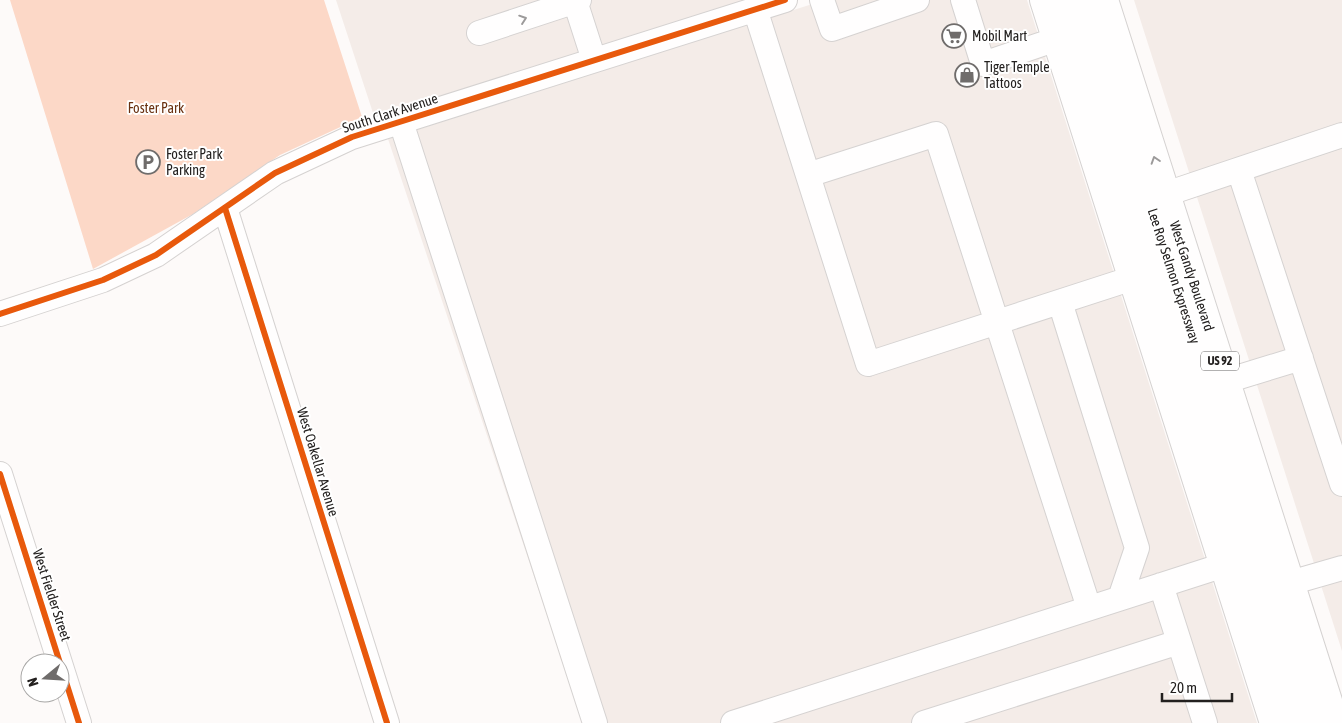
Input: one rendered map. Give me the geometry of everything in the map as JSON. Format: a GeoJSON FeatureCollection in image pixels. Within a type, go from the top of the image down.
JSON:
{"type":"FeatureCollection","features":[{"type":"Feature","properties":{"kind":"main road"},"geometry":{"type":"LineString","coordinates":[[1044,0],[1274,723]]}},
{"type":"Feature","properties":{"kind":"main road","name":"Lee Roy Selmon Expressway"},"geometry":{"type":"LineString","coordinates":[[1059,0],[1293,723]]}},
{"type":"Feature","properties":{"kind":"main road"},"geometry":{"type":"LineString","coordinates":[[1085,0],[1148,194],[1180,237]]}},
{"type":"Feature","properties":{"kind":"main road","name":"Lee Roy Selmon Expressway"},"geometry":{"type":"LineString","coordinates":[[1085,0],[1319,723]]}},
{"type":"Feature","properties":{"kind":"main road","name":"West Gandy Boulevard"},"geometry":{"type":"LineString","coordinates":[[1104,0],[1335,723]]}},
{"type":"Feature","properties":{"kind":"main road"},"geometry":{"type":"LineString","coordinates":[[1151,334],[1171,357],[1288,723]]}},
{"type":"Feature","properties":{"kind":"street","name":"South Clark Avenue"},"geometry":{"type":"LineString","coordinates":[[0,314],[103,280],[156,255],[274,173],[352,137],[785,0]]}},
{"type":"Feature","properties":{"kind":"street"},"geometry":{"type":"LineString","coordinates":[[822,0],[832,29],[917,0]]}},
{"type":"Feature","properties":{"kind":"street"},"geometry":{"type":"LineString","coordinates":[[963,0],[983,64],[1057,40]]}},
{"type":"Feature","properties":{"kind":"street"},"geometry":{"type":"LineString","coordinates":[[479,33],[571,1],[594,60]]}},
{"type":"Feature","properties":{"kind":"street"},"geometry":{"type":"LineString","coordinates":[[755,10],[868,364],[1133,278]]}},
{"type":"Feature","properties":{"kind":"street"},"geometry":{"type":"LineString","coordinates":[[401,122],[595,723]]}},
{"type":"Feature","properties":{"kind":"street"},"geometry":{"type":"LineString","coordinates":[[808,176],[936,134],[1089,608]]}},
{"type":"Feature","properties":{"kind":"street"},"geometry":{"type":"LineString","coordinates":[[1166,194],[1342,135]]}},
{"type":"Feature","properties":{"kind":"street"},"geometry":{"type":"LineString","coordinates":[[1239,170],[1342,484]]}},
{"type":"Feature","properties":{"kind":"street","name":"West Oakellar Avenue"},"geometry":{"type":"LineString","coordinates":[[225,208],[387,723]]}},
{"type":"Feature","properties":{"kind":"street"},"geometry":{"type":"LineString","coordinates":[[1060,302],[1137,548],[1120,598]]}},
{"type":"Feature","properties":{"kind":"street"},"geometry":{"type":"LineString","coordinates":[[1226,381],[1301,358]]}},
{"type":"Feature","properties":{"kind":"street","name":"West Fielder Street"},"geometry":{"type":"LineString","coordinates":[[0,474],[79,723]]}},
{"type":"Feature","properties":{"kind":"street"},"geometry":{"type":"LineString","coordinates":[[733,723],[1224,565]]}},
{"type":"Feature","properties":{"kind":"street"},"geometry":{"type":"LineString","coordinates":[[1290,583],[1341,570]]}},
{"type":"Feature","properties":{"kind":"street"},"geometry":{"type":"LineString","coordinates":[[1161,585],[1205,723]]}},
{"type":"Feature","properties":{"kind":"street"},"geometry":{"type":"LineString","coordinates":[[924,723],[1179,642]]}},
{"type":"Feature","properties":{"kind":"shaded area"},"geometry":{"type":"Polygon","coordinates":[[[336,0],[745,0],[380,116],[379,114],[374,116],[336,0]]]}},
{"type":"Feature","properties":{"kind":"shaded area"},"geometry":{"type":"Polygon","coordinates":[[[825,0],[1027,0],[1257,723],[583,723],[388,139],[825,0]]]}},
{"type":"Feature","properties":{"kind":"shaded area"},"geometry":{"type":"Polygon","coordinates":[[[1134,0],[1342,0],[1342,651],[1134,0]]]}},
{"type":"Feature","properties":{"kind":"green space","name":"Foster Park"},"geometry":{"type":"Polygon","coordinates":[[[10,0],[324,0],[362,117],[280,155],[193,214],[93,269],[10,0]]]}},
{"type":"Feature","properties":{"kind":"cycle path"},"geometry":{"type":"LineString","coordinates":[[0,314],[103,280],[156,255],[275,173],[352,137],[785,0]]}},
{"type":"Feature","properties":{"kind":"cycle path"},"geometry":{"type":"LineString","coordinates":[[225,208],[387,723]]}},
{"type":"Feature","properties":{"kind":"cycle path"},"geometry":{"type":"LineString","coordinates":[[0,474],[79,723]]}},
{"type":"Feature","properties":{"kind":"place","name":"Mobil Mart"},"geometry":{"type":"Point","coordinates":[954,36]}},
{"type":"Feature","properties":{"kind":"place","name":"Tiger Temple Tattoos"},"geometry":{"type":"Point","coordinates":[967,75]}},
{"type":"Feature","properties":{"kind":"place","name":"Foster Park Parking"},"geometry":{"type":"Point","coordinates":[148,162]}}]}
